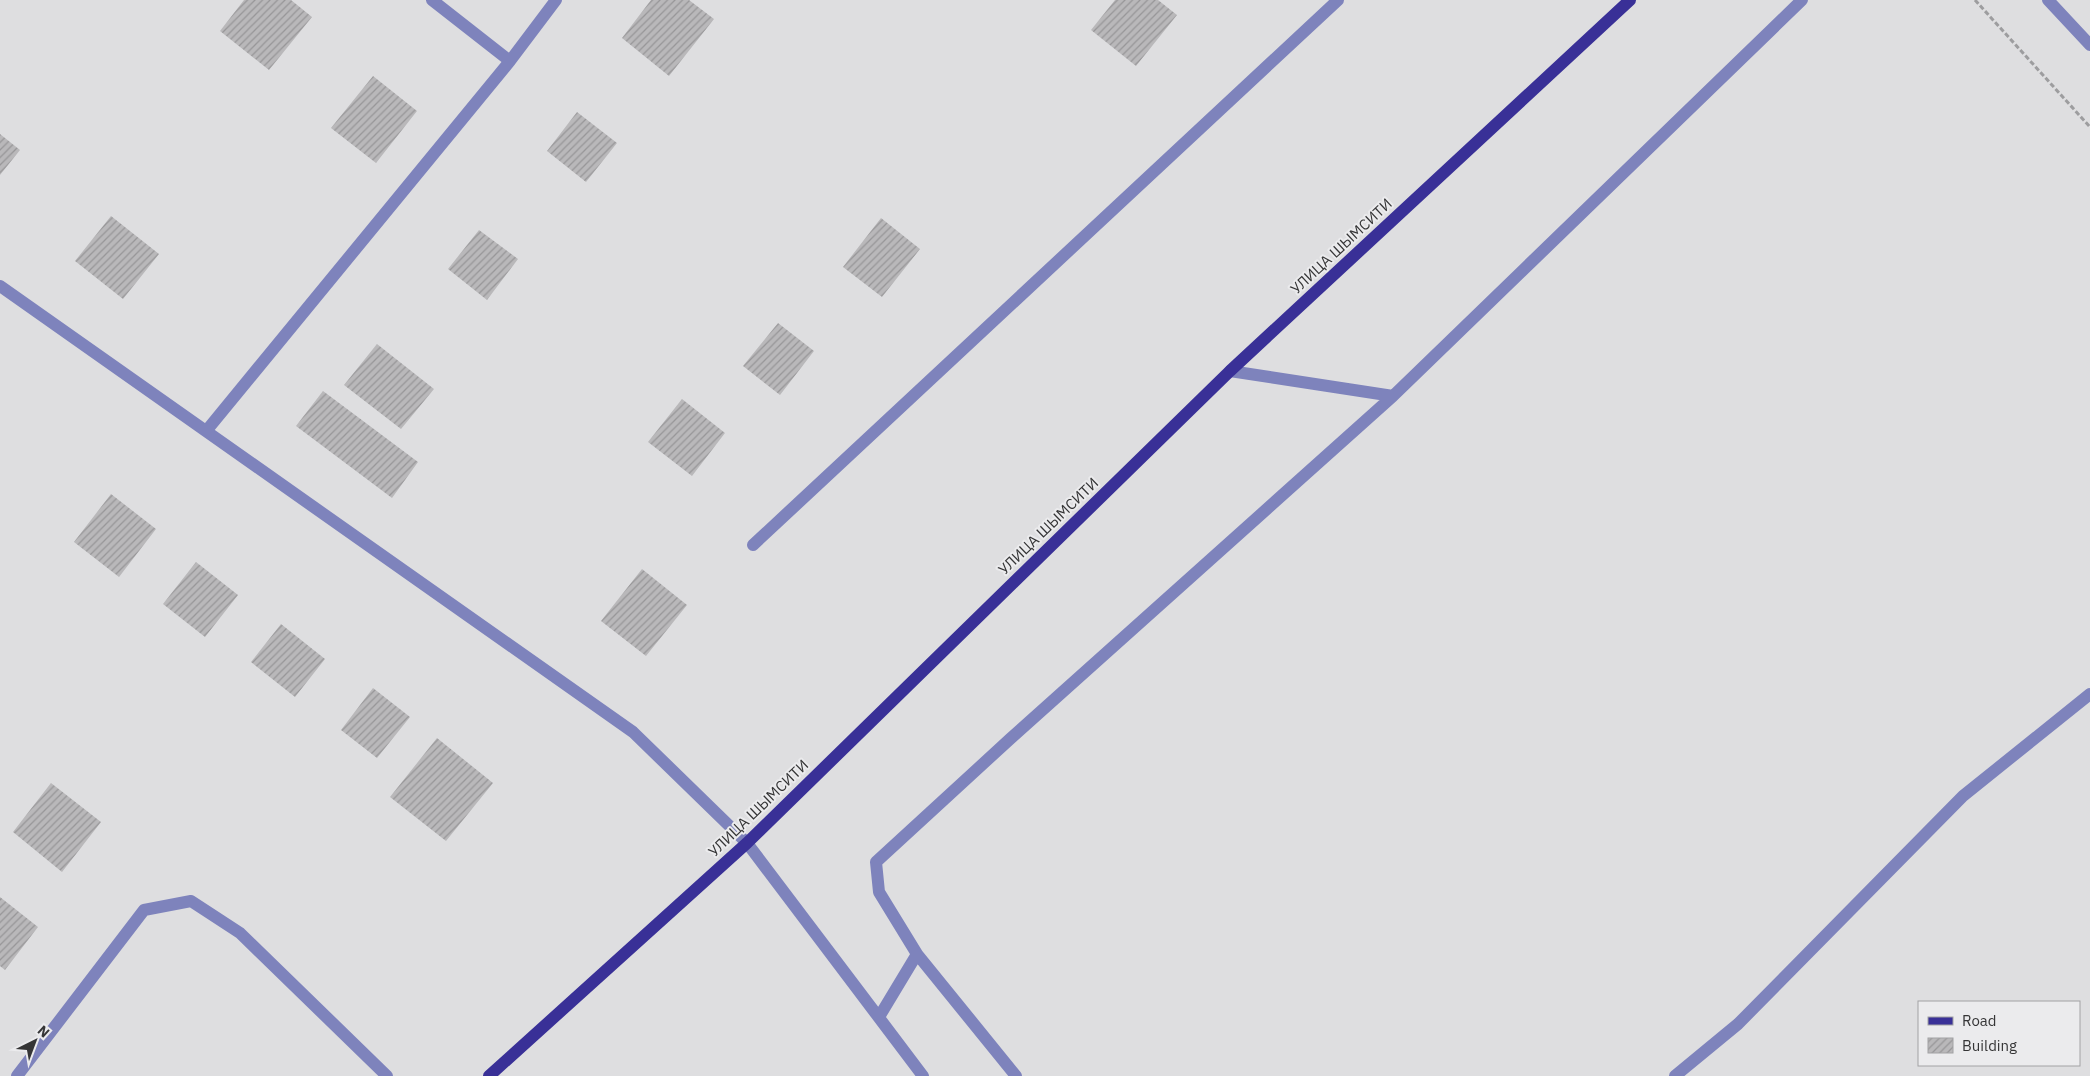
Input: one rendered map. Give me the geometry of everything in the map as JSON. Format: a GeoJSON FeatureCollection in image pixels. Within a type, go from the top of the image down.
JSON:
{"type":"FeatureCollection","features":[{"type":"Feature","properties":{"kind":"main road","name":"УЛИЦА ШЫМСИТИ"},"geometry":{"type":"LineString","coordinates":[[489,1076],[747,842],[1230,372],[1630,0]]}},
{"type":"Feature","properties":{"kind":"street"},"geometry":{"type":"LineString","coordinates":[[432,0],[510,62]]}},
{"type":"Feature","properties":{"kind":"street"},"geometry":{"type":"LineString","coordinates":[[207,430],[510,62],[556,0]]}},
{"type":"Feature","properties":{"kind":"street"},"geometry":{"type":"LineString","coordinates":[[754,545],[1338,0]]}},
{"type":"Feature","properties":{"kind":"street"},"geometry":{"type":"LineString","coordinates":[[1016,1076],[917,954],[879,892],[876,862],[1010,739],[1393,396],[1802,0]]}},
{"type":"Feature","properties":{"kind":"street"},"geometry":{"type":"LineString","coordinates":[[2048,0],[2090,45]]}},
{"type":"Feature","properties":{"kind":"street"},"geometry":{"type":"LineString","coordinates":[[0,286],[207,430],[633,732],[747,842],[923,1076]]}},
{"type":"Feature","properties":{"kind":"street"},"geometry":{"type":"LineString","coordinates":[[1230,372],[1393,396]]}},
{"type":"Feature","properties":{"kind":"street"},"geometry":{"type":"LineString","coordinates":[[1674,1076],[1738,1024],[1962,796],[2090,694]]}},
{"type":"Feature","properties":{"kind":"street"},"geometry":{"type":"LineString","coordinates":[[17,1076],[144,910],[191,901],[240,933],[387,1076]]}},
{"type":"Feature","properties":{"kind":"street"},"geometry":{"type":"LineString","coordinates":[[879,1017],[917,954]]}},
{"type":"Feature","properties":{"kind":"path"},"geometry":{"type":"LineString","coordinates":[[1975,0],[2090,127]]}},
{"type":"Feature","properties":{"kind":"building"},"geometry":{"type":"Polygon","coordinates":[[[244,0],[291,0],[312,17],[269,70],[220,31],[244,0]]]}},
{"type":"Feature","properties":{"kind":"building"},"geometry":{"type":"Polygon","coordinates":[[[651,0],[689,0],[714,19],[669,76],[622,38],[651,0]]]}},
{"type":"Feature","properties":{"kind":"building"},"geometry":{"type":"Polygon","coordinates":[[[1115,0],[1158,0],[1177,15],[1136,66],[1091,30],[1115,0]]]}},
{"type":"Feature","properties":{"kind":"building"},"geometry":{"type":"Polygon","coordinates":[[[373,76],[417,111],[376,163],[331,128],[373,76]]]}},
{"type":"Feature","properties":{"kind":"building"},"geometry":{"type":"Polygon","coordinates":[[[577,112],[617,143],[586,182],[547,151],[577,112]]]}},
{"type":"Feature","properties":{"kind":"building"},"geometry":{"type":"Polygon","coordinates":[[[0,134],[20,150],[0,175],[0,134]]]}},
{"type":"Feature","properties":{"kind":"building"},"geometry":{"type":"Polygon","coordinates":[[[111,216],[159,254],[123,299],[75,261],[111,216]]]}},
{"type":"Feature","properties":{"kind":"building"},"geometry":{"type":"Polygon","coordinates":[[[881,218],[920,249],[882,297],[843,267],[881,218]]]}},
{"type":"Feature","properties":{"kind":"building"},"geometry":{"type":"Polygon","coordinates":[[[479,230],[518,259],[487,300],[448,269],[479,230]]]}},
{"type":"Feature","properties":{"kind":"building"},"geometry":{"type":"Polygon","coordinates":[[[778,323],[814,351],[780,395],[743,366],[778,323]]]}},
{"type":"Feature","properties":{"kind":"building"},"geometry":{"type":"Polygon","coordinates":[[[377,344],[434,389],[401,429],[344,385],[377,344]]]}},
{"type":"Feature","properties":{"kind":"building"},"geometry":{"type":"Polygon","coordinates":[[[323,391],[418,462],[392,498],[296,426],[323,391]]]}},
{"type":"Feature","properties":{"kind":"building"},"geometry":{"type":"Polygon","coordinates":[[[682,399],[725,433],[692,476],[648,442],[682,399]]]}},
{"type":"Feature","properties":{"kind":"building"},"geometry":{"type":"Polygon","coordinates":[[[111,494],[156,529],[119,577],[74,542],[111,494]]]}},
{"type":"Feature","properties":{"kind":"building"},"geometry":{"type":"Polygon","coordinates":[[[196,562],[238,595],[205,637],[163,604],[196,562]]]}},
{"type":"Feature","properties":{"kind":"building"},"geometry":{"type":"Polygon","coordinates":[[[642,569],[687,605],[646,656],[601,621],[642,569]]]}},
{"type":"Feature","properties":{"kind":"building"},"geometry":{"type":"Polygon","coordinates":[[[281,624],[325,659],[295,697],[251,662],[281,624]]]}},
{"type":"Feature","properties":{"kind":"building"},"geometry":{"type":"Polygon","coordinates":[[[373,688],[410,717],[377,758],[341,730],[373,688]]]}},
{"type":"Feature","properties":{"kind":"building"},"geometry":{"type":"Polygon","coordinates":[[[437,738],[493,783],[446,841],[390,797],[437,738]]]}},
{"type":"Feature","properties":{"kind":"building"},"geometry":{"type":"Polygon","coordinates":[[[51,783],[101,822],[62,872],[13,832],[51,783]]]}},
{"type":"Feature","properties":{"kind":"building"},"geometry":{"type":"Polygon","coordinates":[[[0,897],[38,927],[5,970],[0,966],[0,897]]]}}]}
